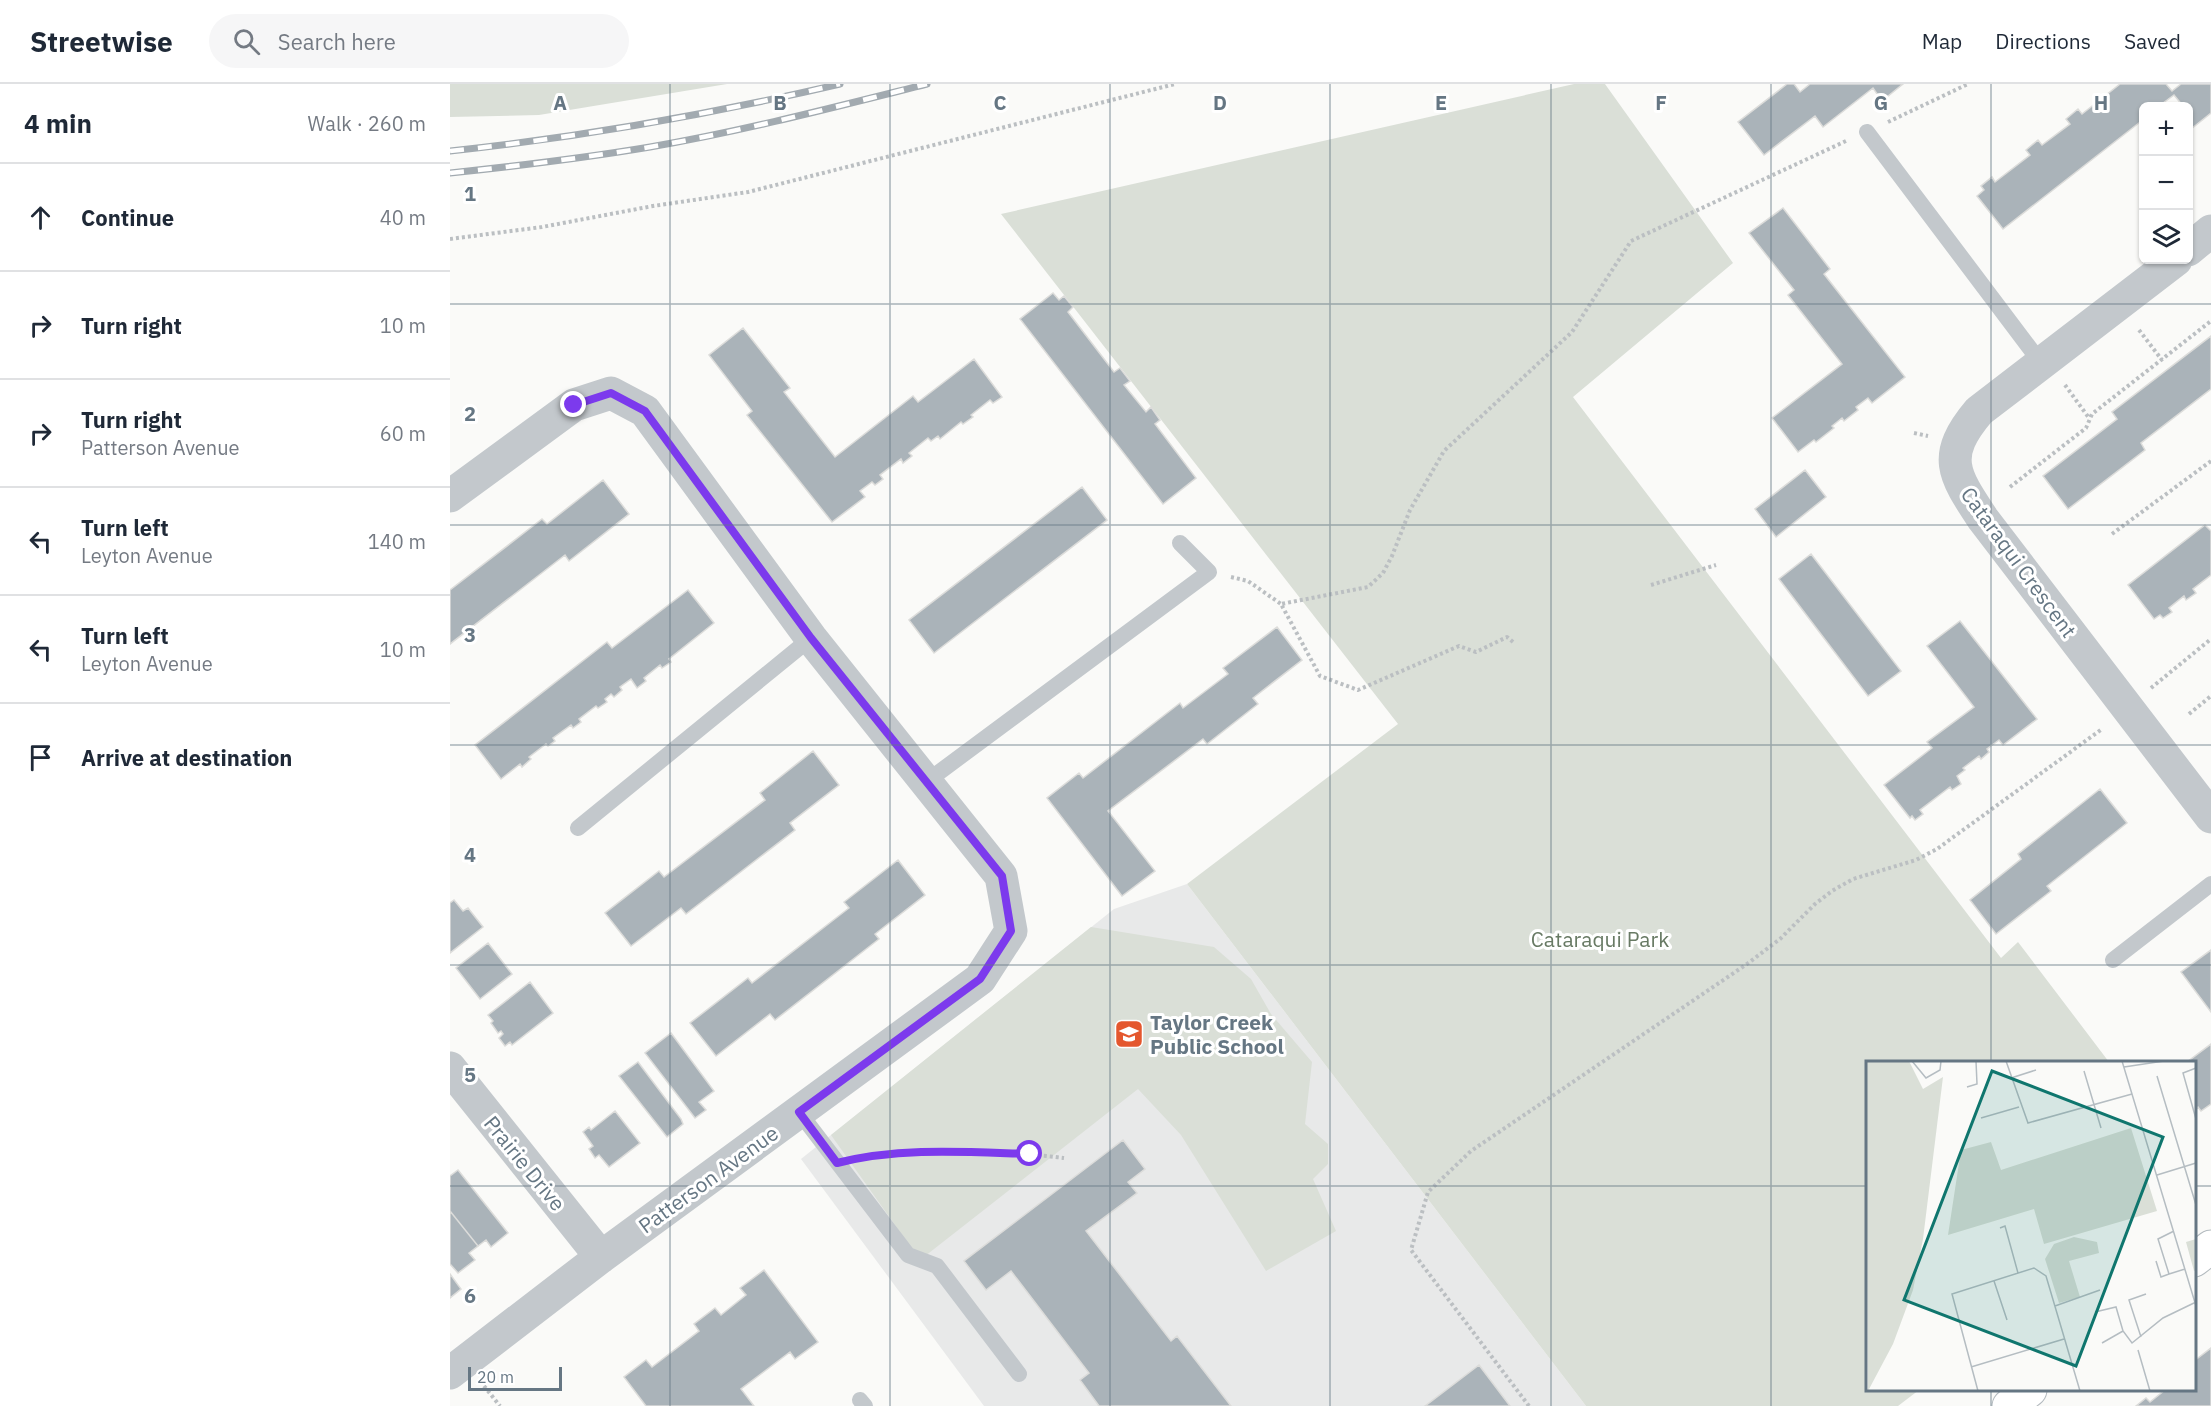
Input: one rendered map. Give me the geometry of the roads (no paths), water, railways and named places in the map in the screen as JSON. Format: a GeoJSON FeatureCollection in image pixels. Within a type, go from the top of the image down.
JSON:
{"type":"FeatureCollection","features":[{"type":"Feature","properties":{"kind":"main road"},"geometry":{"type":"LineString","coordinates":[[2196,1258],[2211,1247]]}},
{"type":"Feature","properties":{"kind":"main road"},"geometry":{"type":"LineString","coordinates":[[2009,1406],[2028,1391]]}},
{"type":"Feature","properties":{"kind":"street"},"geometry":{"type":"LineString","coordinates":[[2193,246],[2211,231]]}},
{"type":"Feature","properties":{"kind":"street","name":"Cataraqui Crescent"},"geometry":{"type":"LineString","coordinates":[[2172,264],[2052,373],[1979,411],[1964,428],[1954,459],[1956,473],[1963,489],[1983,519],[2211,817]]}},
{"type":"Feature","properties":{"kind":"street"},"geometry":{"type":"LineString","coordinates":[[450,496],[574,405],[611,393],[645,411],[811,638],[926,782]]}},
{"type":"Feature","properties":{"kind":"street","name":"Patterson Avenue"},"geometry":{"type":"LineString","coordinates":[[450,1373],[601,1257],[980,979],[1011,931],[1002,876],[926,782]]}},
{"type":"Feature","properties":{"kind":"street","name":"Prairie Drive"},"geometry":{"type":"LineString","coordinates":[[450,1068],[601,1257]]}},
{"type":"Feature","properties":{"kind":"lane"},"geometry":{"type":"LineString","coordinates":[[1867,132],[2052,373]]}},
{"type":"Feature","properties":{"kind":"lane"},"geometry":{"type":"LineString","coordinates":[[926,782],[1209,572],[1180,543]]}},
{"type":"Feature","properties":{"kind":"lane"},"geometry":{"type":"LineString","coordinates":[[578,828],[811,638]]}},
{"type":"Feature","properties":{"kind":"lane"},"geometry":{"type":"LineString","coordinates":[[2113,960],[2211,884]]}},
{"type":"Feature","properties":{"kind":"lane"},"geometry":{"type":"LineString","coordinates":[[799,1112],[908,1255],[938,1266],[1018,1374]]}},
{"type":"Feature","properties":{"kind":"railway"},"geometry":{"type":"LineString","coordinates":[[450,151],[646,124],[840,84]]}},
{"type":"Feature","properties":{"kind":"railway"},"geometry":{"type":"LineString","coordinates":[[450,173],[525,165],[685,141],[927,84]]}},
{"type":"Feature","properties":{"kind":"place","name":"Taylor Creek Public School"},"geometry":{"type":"Point","coordinates":[1129,1034]}},
{"type":"Feature","properties":{"kind":"park label","name":"Cataraqui Park"},"geometry":{"type":"Point","coordinates":[1600,939]}}]}
